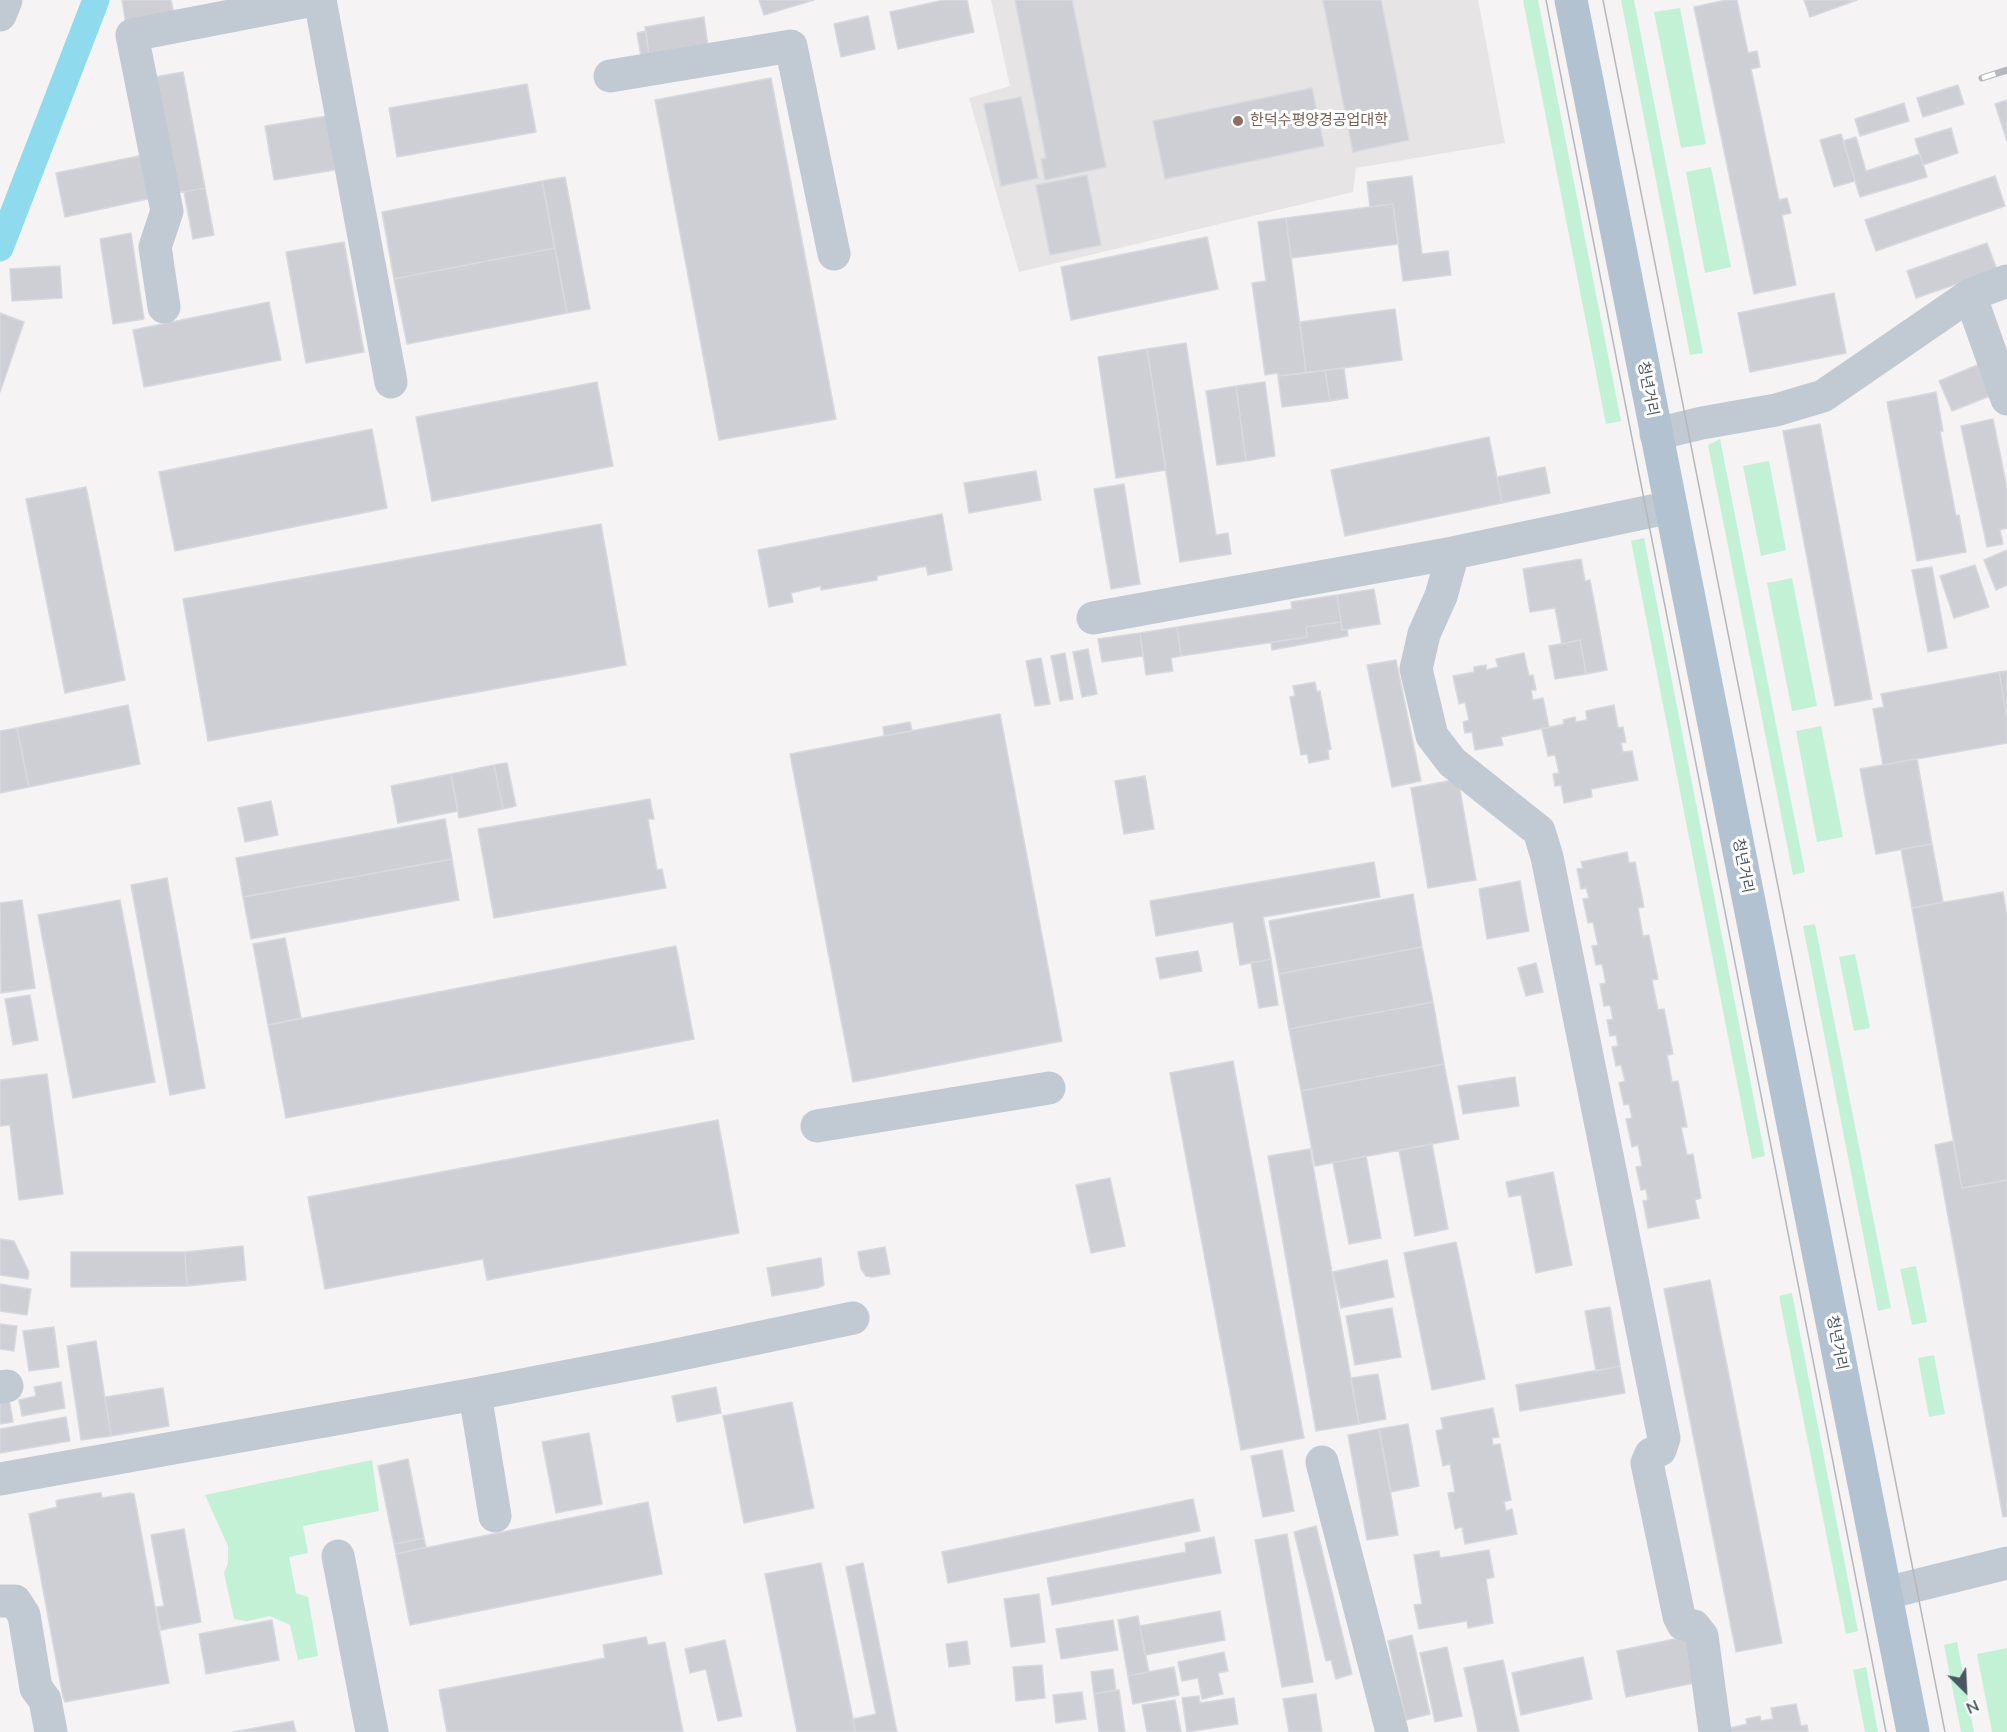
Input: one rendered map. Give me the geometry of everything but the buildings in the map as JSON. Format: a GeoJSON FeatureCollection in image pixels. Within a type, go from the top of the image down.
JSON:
{"type":"FeatureCollection","features":[{"type":"Feature","properties":{"kind":"main road","name":"청년거리"},"geometry":{"type":"LineString","coordinates":[[1571,0],[1913,1732]]}},
{"type":"Feature","properties":{"kind":"street"},"geometry":{"type":"LineString","coordinates":[[0,15],[6,0]]}},
{"type":"Feature","properties":{"kind":"street"},"geometry":{"type":"LineString","coordinates":[[164,307],[155,247],[167,211],[132,36],[313,0]]}},
{"type":"Feature","properties":{"kind":"street"},"geometry":{"type":"LineString","coordinates":[[320,0],[391,382]]}},
{"type":"Feature","properties":{"kind":"street"},"geometry":{"type":"LineString","coordinates":[[610,76],[791,46],[834,254]]}},
{"type":"Feature","properties":{"kind":"street"},"geometry":{"type":"LineString","coordinates":[[1656,434],[1776,410],[1823,396],[1970,295],[2007,281]]}},
{"type":"Feature","properties":{"kind":"street"},"geometry":{"type":"LineString","coordinates":[[1970,295],[2007,399]]}},
{"type":"Feature","properties":{"kind":"street"},"geometry":{"type":"LineString","coordinates":[[1093,618],[1453,553],[1671,507]]}},
{"type":"Feature","properties":{"kind":"street"},"geometry":{"type":"LineString","coordinates":[[1453,553],[1441,596],[1424,634],[1416,669],[1432,736],[1452,762],[1539,831],[1548,857],[1664,1438],[1660,1450],[1651,1454],[1647,1463],[1679,1616],[1683,1624],[1694,1626],[1702,1636],[1715,1732]]}},
{"type":"Feature","properties":{"kind":"street"},"geometry":{"type":"LineString","coordinates":[[817,1126],[1048,1088]]}},
{"type":"Feature","properties":{"kind":"street"},"geometry":{"type":"LineString","coordinates":[[0,1479],[475,1394],[853,1318]]}},
{"type":"Feature","properties":{"kind":"street"},"geometry":{"type":"LineString","coordinates":[[475,1394],[495,1516]]}},
{"type":"Feature","properties":{"kind":"street"},"geometry":{"type":"LineString","coordinates":[[1322,1462],[1392,1732]]}},
{"type":"Feature","properties":{"kind":"street"},"geometry":{"type":"LineString","coordinates":[[338,1556],[372,1732]]}},
{"type":"Feature","properties":{"kind":"street"},"geometry":{"type":"LineString","coordinates":[[1886,1593],[2007,1563]]}},
{"type":"Feature","properties":{"kind":"street"},"geometry":{"type":"LineString","coordinates":[[0,1601],[15,1601],[24,1615],[36,1688],[45,1700],[51,1732]]}},
{"type":"Feature","properties":{"kind":"shaded area","name":"한덕수평양경공업대학"},"geometry":{"type":"Polygon","coordinates":[[[991,0],[1478,0],[1505,143],[1356,168],[1353,192],[1019,272],[969,98],[1010,86],[991,0]]]}},
{"type":"Feature","properties":{"kind":"green space"},"geometry":{"type":"Polygon","coordinates":[[[1523,0],[1538,0],[1621,421],[1606,424],[1523,0]]]}},
{"type":"Feature","properties":{"kind":"green space"},"geometry":{"type":"Polygon","coordinates":[[[1621,0],[1634,0],[1703,353],[1690,355],[1621,0]]]}},
{"type":"Feature","properties":{"kind":"green space"},"geometry":{"type":"Polygon","coordinates":[[[1680,8],[1706,144],[1681,148],[1654,12],[1680,8]]]}},
{"type":"Feature","properties":{"kind":"green space"},"geometry":{"type":"Polygon","coordinates":[[[1711,167],[1731,267],[1705,273],[1686,172],[1711,167]]]}},
{"type":"Feature","properties":{"kind":"green space"},"geometry":{"type":"Polygon","coordinates":[[[1720,439],[1805,872],[1793,875],[1708,445],[1720,439]]]}},
{"type":"Feature","properties":{"kind":"green space"},"geometry":{"type":"Polygon","coordinates":[[[1769,461],[1786,550],[1761,556],[1743,466],[1769,461]]]}},
{"type":"Feature","properties":{"kind":"green space"},"geometry":{"type":"Polygon","coordinates":[[[1644,538],[1765,1156],[1752,1159],[1631,541],[1644,538]]]}},
{"type":"Feature","properties":{"kind":"green space"},"geometry":{"type":"Polygon","coordinates":[[[1792,578],[1817,706],[1792,711],[1767,583],[1792,578]]]}},
{"type":"Feature","properties":{"kind":"green space"},"geometry":{"type":"Polygon","coordinates":[[[1821,726],[1843,837],[1817,842],[1796,731],[1821,726]]]}},
{"type":"Feature","properties":{"kind":"green space"},"geometry":{"type":"Polygon","coordinates":[[[1815,924],[1891,1308],[1878,1311],[1803,926],[1815,924]]]}},
{"type":"Feature","properties":{"kind":"green space"},"geometry":{"type":"Polygon","coordinates":[[[1855,954],[1870,1028],[1854,1031],[1839,957],[1855,954]]]}},
{"type":"Feature","properties":{"kind":"green space"},"geometry":{"type":"Polygon","coordinates":[[[1916,1266],[1927,1322],[1912,1325],[1900,1269],[1916,1266]]]}},
{"type":"Feature","properties":{"kind":"green space"},"geometry":{"type":"Polygon","coordinates":[[[1792,1293],[1858,1631],[1846,1634],[1779,1296],[1792,1293]]]}},
{"type":"Feature","properties":{"kind":"green space"},"geometry":{"type":"Polygon","coordinates":[[[1934,1355],[1945,1414],[1929,1417],[1918,1358],[1934,1355]]]}},
{"type":"Feature","properties":{"kind":"green space"},"geometry":{"type":"Polygon","coordinates":[[[372,1460],[379,1511],[303,1526],[308,1553],[289,1557],[296,1593],[308,1597],[318,1656],[298,1660],[290,1625],[270,1616],[247,1621],[234,1619],[224,1573],[228,1563],[228,1546],[205,1495],[372,1460]]]}},
{"type":"Feature","properties":{"kind":"green space"},"geometry":{"type":"Polygon","coordinates":[[[1957,1642],[1974,1732],[1961,1732],[1944,1645],[1957,1642]]]}},
{"type":"Feature","properties":{"kind":"green space"},"geometry":{"type":"Polygon","coordinates":[[[2007,1648],[2007,1732],[1992,1732],[1977,1654],[2007,1648]]]}},
{"type":"Feature","properties":{"kind":"green space"},"geometry":{"type":"Polygon","coordinates":[[[1866,1667],[1878,1732],[1865,1732],[1853,1670],[1866,1667]]]}},
{"type":"Feature","properties":{"kind":"waterway"},"geometry":{"type":"LineString","coordinates":[[0,248],[96,0]]}},
{"type":"Feature","properties":{"kind":"tram line"},"geometry":{"type":"LineString","coordinates":[[1546,0],[1886,1732]]}},
{"type":"Feature","properties":{"kind":"tram line"},"geometry":{"type":"LineString","coordinates":[[1603,0],[1945,1732]]}},
{"type":"Feature","properties":{"kind":"railway"},"geometry":{"type":"LineString","coordinates":[[1982,78],[2007,70]]}},
{"type":"Feature","properties":{"kind":"place","name":"한덕수평양경공업대학"},"geometry":{"type":"Point","coordinates":[1238,121]}}]}
